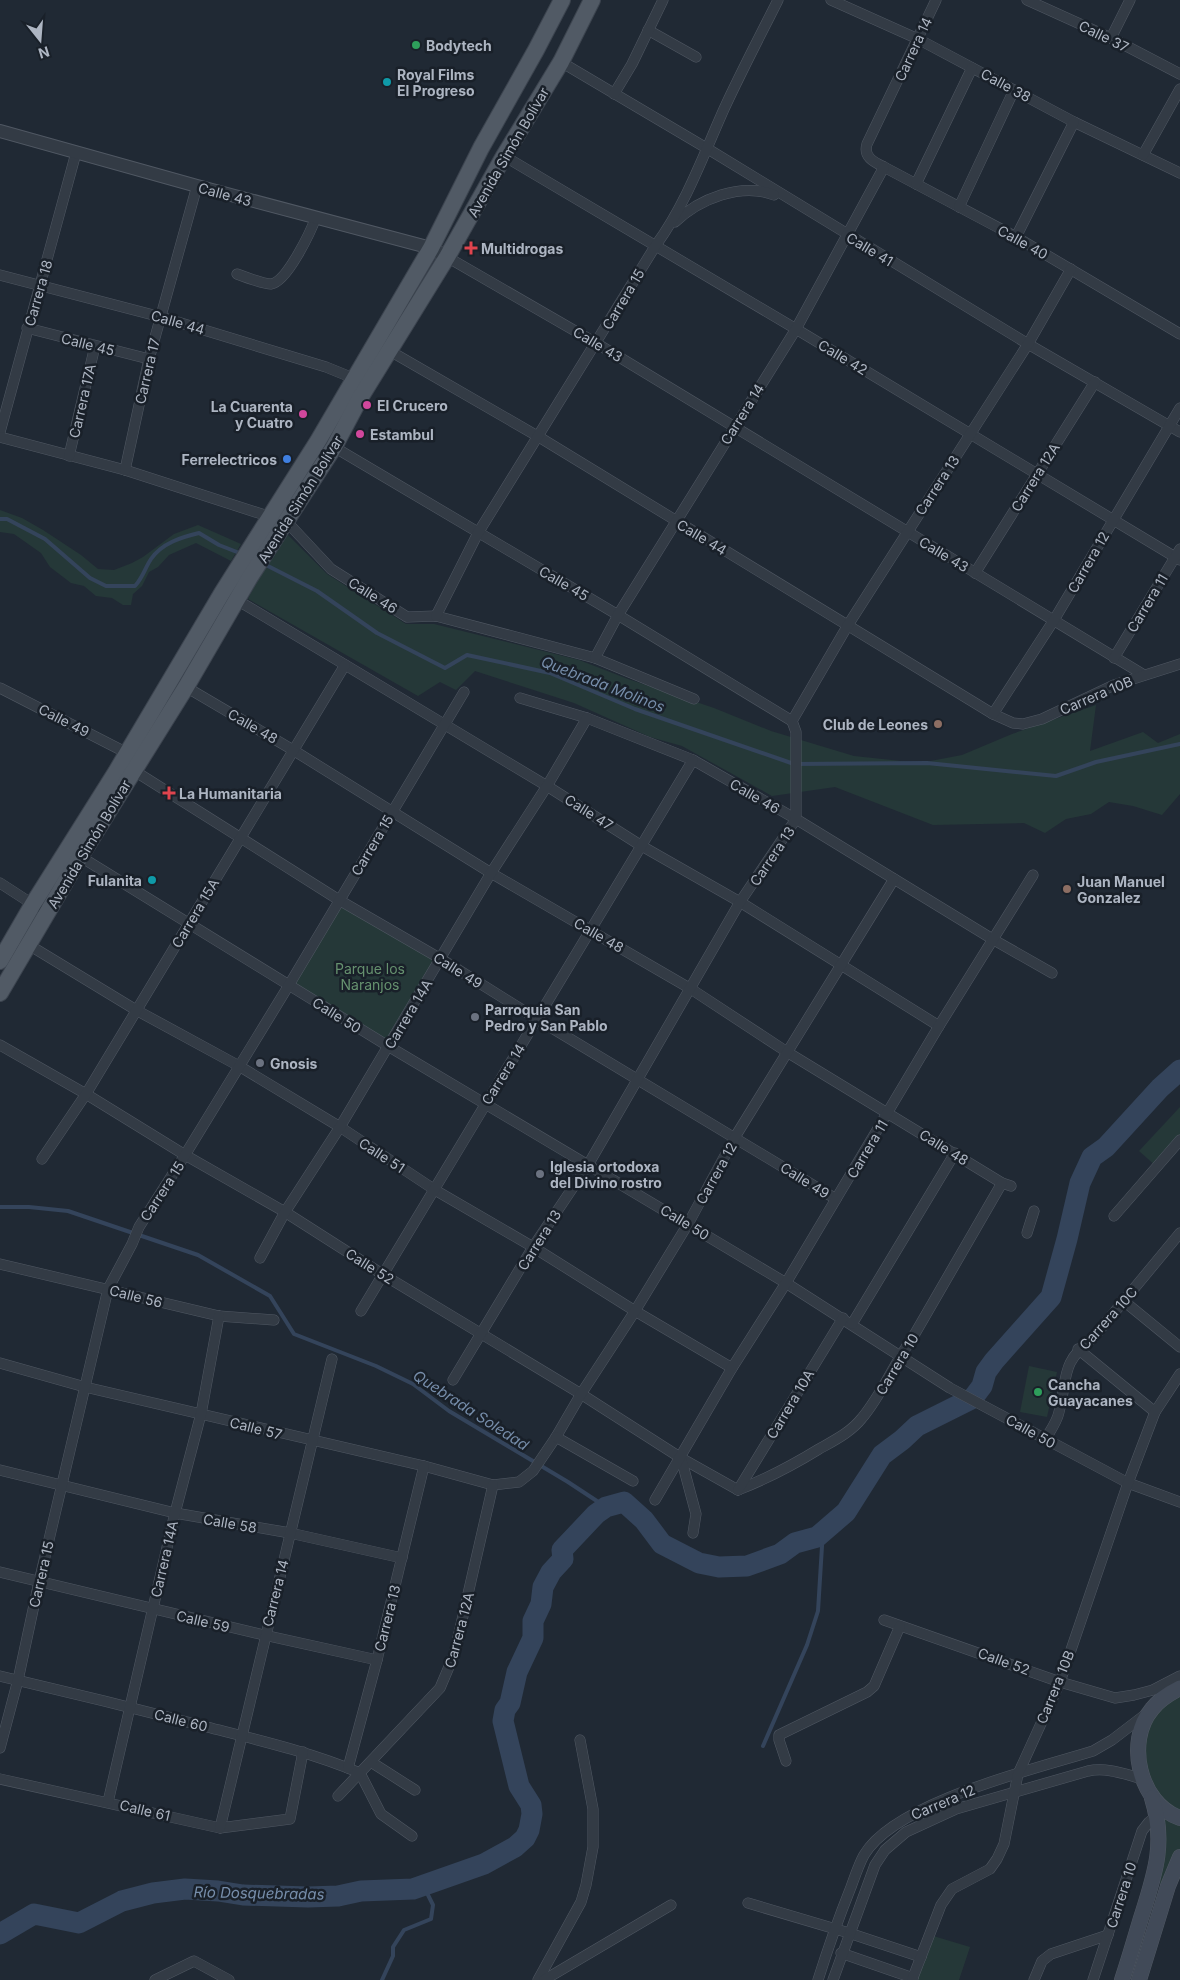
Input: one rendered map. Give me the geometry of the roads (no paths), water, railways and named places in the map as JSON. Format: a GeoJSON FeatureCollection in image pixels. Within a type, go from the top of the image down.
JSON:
{"type":"FeatureCollection","features":[{"type":"Feature","properties":{"kind":"main road","name":"Avenida Simón Bolívar"},"geometry":{"type":"LineString","coordinates":[[279,520],[318,441],[430,248],[481,148],[562,0]]}},
{"type":"Feature","properties":{"kind":"main road","name":"Avenida Simón Bolívar"},"geometry":{"type":"LineString","coordinates":[[0,993],[48,913],[74,854],[127,753],[264,542],[334,447],[360,398],[447,257],[504,156],[561,62],[592,0]]}},
{"type":"Feature","properties":{"kind":"main road"},"geometry":{"type":"LineString","coordinates":[[390,351],[430,248]]}},
{"type":"Feature","properties":{"kind":"main road","name":"Avenida Simón Bolívar"},"geometry":{"type":"LineString","coordinates":[[0,961],[33,904],[74,854],[133,770],[186,687],[237,600],[243,574]]}},
{"type":"Feature","properties":{"kind":"main road"},"geometry":{"type":"LineString","coordinates":[[1122,1980],[1157,1864],[1158,1815],[1143,1779],[1139,1761],[1139,1743],[1143,1726],[1151,1710],[1167,1695],[1180,1688]]}},
{"type":"Feature","properties":{"kind":"main road"},"geometry":{"type":"LineString","coordinates":[[1152,1798],[1164,1810],[1180,1818]]}},
{"type":"Feature","properties":{"kind":"main road"},"geometry":{"type":"LineString","coordinates":[[1139,1980],[1168,1886],[1180,1857]]}},
{"type":"Feature","properties":{"kind":"street"},"geometry":{"type":"LineString","coordinates":[[614,94],[632,64],[663,0]]}},
{"type":"Feature","properties":{"kind":"street","name":"Carrera 15"},"geometry":{"type":"LineString","coordinates":[[436,616],[478,533],[669,227],[694,181],[724,110],[778,0]]}},
{"type":"Feature","properties":{"kind":"street","name":"Carrera 14"},"geometry":{"type":"LineString","coordinates":[[866,152],[867,144],[936,0]]}},
{"type":"Feature","properties":{"kind":"street","name":"Calle 37"},"geometry":{"type":"LineString","coordinates":[[1029,0],[1112,38],[1180,74]]}},
{"type":"Feature","properties":{"kind":"street"},"geometry":{"type":"LineString","coordinates":[[1112,38],[1130,0]]}},
{"type":"Feature","properties":{"kind":"street","name":"Calle 38"},"geometry":{"type":"LineString","coordinates":[[834,1],[918,39],[1074,122],[1180,174]]}},
{"type":"Feature","properties":{"kind":"street"},"geometry":{"type":"LineString","coordinates":[[648,30],[696,57]]}},
{"type":"Feature","properties":{"kind":"street","name":"Calle 41"},"geometry":{"type":"LineString","coordinates":[[561,62],[708,149],[790,201],[1028,344],[1180,432]]}},
{"type":"Feature","properties":{"kind":"street"},"geometry":{"type":"LineString","coordinates":[[916,184],[972,68]]}},
{"type":"Feature","properties":{"kind":"street"},"geometry":{"type":"LineString","coordinates":[[1143,155],[1180,89]]}},
{"type":"Feature","properties":{"kind":"street"},"geometry":{"type":"LineString","coordinates":[[959,207],[1014,90]]}},
{"type":"Feature","properties":{"kind":"street"},"geometry":{"type":"LineString","coordinates":[[1016,237],[1074,122]]}},
{"type":"Feature","properties":{"kind":"street","name":"Calle 43"},"geometry":{"type":"LineString","coordinates":[[0,131],[430,248],[596,343],[1144,675]]}},
{"type":"Feature","properties":{"kind":"street","name":"Calle 40"},"geometry":{"type":"LineString","coordinates":[[866,152],[871,160],[884,168],[1016,237],[1180,334]]}},
{"type":"Feature","properties":{"kind":"street","name":"Carrera 18"},"geometry":{"type":"LineString","coordinates":[[0,432],[76,153]]}},
{"type":"Feature","properties":{"kind":"street","name":"Calle 42"},"geometry":{"type":"LineString","coordinates":[[504,156],[796,328],[1112,520],[1178,555]]}},
{"type":"Feature","properties":{"kind":"street","name":"Carrera 14"},"geometry":{"type":"LineString","coordinates":[[595,658],[618,615],[796,328],[884,168]]}},
{"type":"Feature","properties":{"kind":"street","name":"Carrera 17"},"geometry":{"type":"LineString","coordinates":[[124,470],[149,359],[197,186]]}},
{"type":"Feature","properties":{"kind":"street"},"geometry":{"type":"LineString","coordinates":[[669,227],[686,212],[700,204],[724,195],[747,191],[764,191],[790,201]]}},
{"type":"Feature","properties":{"kind":"street"},"geometry":{"type":"LineString","coordinates":[[237,274],[271,284],[278,281],[302,251],[316,217]]}},
{"type":"Feature","properties":{"kind":"street","name":"Carrera 13"},"geometry":{"type":"LineString","coordinates":[[452,1380],[533,1247],[588,1164],[740,902],[796,819],[796,732],[792,721],[848,625],[906,532],[1028,344],[1071,269]]}},
{"type":"Feature","properties":{"kind":"street","name":"Calle 44"},"geometry":{"type":"LineString","coordinates":[[0,275],[40,287],[161,317],[326,367],[354,378]]}},
{"type":"Feature","properties":{"kind":"street","name":"Calle 45"},"geometry":{"type":"LineString","coordinates":[[28,328],[149,359]]}},
{"type":"Feature","properties":{"kind":"street","name":"Carrera 17A"},"geometry":{"type":"LineString","coordinates":[[69,456],[96,346]]}},
{"type":"Feature","properties":{"kind":"street","name":"Calle 44"},"geometry":{"type":"LineString","coordinates":[[390,351],[539,436],[676,522],[993,714],[1013,723]]}},
{"type":"Feature","properties":{"kind":"street","name":"Carrera 12A"},"geometry":{"type":"LineString","coordinates":[[975,573],[1095,382]]}},
{"type":"Feature","properties":{"kind":"street","name":"Carrera 12"},"geometry":{"type":"LineString","coordinates":[[993,714],[1054,620],[1180,408]]}},
{"type":"Feature","properties":{"kind":"street","name":"Calle 46"},"geometry":{"type":"LineString","coordinates":[[0,437],[124,470],[279,520],[331,569],[407,617],[436,616],[595,658],[694,699]]}},
{"type":"Feature","properties":{"kind":"street","name":"Calle 45"},"geometry":{"type":"LineString","coordinates":[[334,447],[618,615],[792,721]]}},
{"type":"Feature","properties":{"kind":"street","name":"Carrera 11"},"geometry":{"type":"LineString","coordinates":[[1114,658],[1178,555]]}},
{"type":"Feature","properties":{"kind":"street","name":"Calle 47"},"geometry":{"type":"LineString","coordinates":[[237,600],[547,786],[640,845],[740,902],[939,1026]]}},
{"type":"Feature","properties":{"kind":"street","name":"Carrera 10B"},"geometry":{"type":"LineString","coordinates":[[1013,723],[1023,724],[1042,719],[1114,685],[1180,664]]}},
{"type":"Feature","properties":{"kind":"street","name":"Carrera 15A"},"geometry":{"type":"LineString","coordinates":[[42,1159],[86,1094],[190,924],[344,665]]}},
{"type":"Feature","properties":{"kind":"street","name":"Calle 48"},"geometry":{"type":"LineString","coordinates":[[186,687],[293,750],[491,872],[691,989],[787,1052],[1006,1184]]}},
{"type":"Feature","properties":{"kind":"street","name":"Calle 49"},"geometry":{"type":"LineString","coordinates":[[0,688],[127,753]]}},
{"type":"Feature","properties":{"kind":"street","name":"Carrera 15"},"geometry":{"type":"LineString","coordinates":[[0,1748],[18,1680],[39,1582],[108,1289],[139,1227],[289,985],[464,692]]}},
{"type":"Feature","properties":{"kind":"street","name":"Calle 46"},"geometry":{"type":"LineString","coordinates":[[520,698],[587,718],[693,760],[796,819],[994,940],[1052,973]]}},
{"type":"Feature","properties":{"kind":"street","name":"Carrera 14A"},"geometry":{"type":"LineString","coordinates":[[260,1258],[285,1212],[340,1127],[491,872],[547,786],[587,718]]}},
{"type":"Feature","properties":{"kind":"street","name":"Carrera 14"},"geometry":{"type":"LineString","coordinates":[[361,1311],[640,845],[693,760]]}},
{"type":"Feature","properties":{"kind":"street","name":"Calle 49"},"geometry":{"type":"LineString","coordinates":[[133,770],[340,900],[441,959],[836,1199]]}},
{"type":"Feature","properties":{"kind":"street","name":"Calle 50"},"geometry":{"type":"LineString","coordinates":[[74,854],[388,1046],[786,1282],[950,1388],[1045,1440],[1128,1482],[1180,1502]]}},
{"type":"Feature","properties":{"kind":"street","name":"Carrera 11"},"geometry":{"type":"LineString","coordinates":[[655,1500],[732,1368],[889,1112],[939,1026],[1033,875]]}},
{"type":"Feature","properties":{"kind":"street","name":"Carrera 12"},"geometry":{"type":"LineString","coordinates":[[514,1483],[525,1478],[533,1471],[556,1437],[688,1224],[736,1137],[839,965],[894,879]]}},
{"type":"Feature","properties":{"kind":"street"},"geometry":{"type":"LineString","coordinates":[[0,883],[48,913]]}},
{"type":"Feature","properties":{"kind":"street","name":"Calle 51"},"geometry":{"type":"LineString","coordinates":[[29,945],[136,1010],[239,1066],[340,1127],[435,1190],[732,1368]]}},
{"type":"Feature","properties":{"kind":"street","name":"Calle 52"},"geometry":{"type":"LineString","coordinates":[[0,1045],[285,1212],[382,1274],[581,1394],[681,1458],[738,1490]]}},
{"type":"Feature","properties":{"kind":"street"},"geometry":{"type":"LineString","coordinates":[[1114,1216],[1180,1140]]}},
{"type":"Feature","properties":{"kind":"street","name":"Carrera 10A"},"geometry":{"type":"LineString","coordinates":[[738,1490],[955,1154]]}},
{"type":"Feature","properties":{"kind":"street","name":"Carrera 10"},"geometry":{"type":"LineString","coordinates":[[738,1490],[787,1467],[849,1431],[862,1419],[877,1399],[900,1355],[913,1337],[1006,1184]]}},
{"type":"Feature","properties":{"kind":"street"},"geometry":{"type":"LineString","coordinates":[[1027,1233],[1034,1211]]}},
{"type":"Feature","properties":{"kind":"street","name":"Carrera 10C"},"geometry":{"type":"LineString","coordinates":[[1045,1440],[1059,1414],[1066,1370],[1078,1349],[1093,1338],[1125,1302],[1180,1233]]}},
{"type":"Feature","properties":{"kind":"street","name":"Calle 56"},"geometry":{"type":"LineString","coordinates":[[0,1264],[219,1316],[274,1320]]}},
{"type":"Feature","properties":{"kind":"street"},"geometry":{"type":"LineString","coordinates":[[1125,1302],[1180,1347]]}},
{"type":"Feature","properties":{"kind":"street","name":"Carrera 14A"},"geometry":{"type":"LineString","coordinates":[[108,1802],[175,1513],[201,1414],[219,1316]]}},
{"type":"Feature","properties":{"kind":"street"},"geometry":{"type":"LineString","coordinates":[[1078,1349],[1155,1412]]}},
{"type":"Feature","properties":{"kind":"street","name":"Carrera 14"},"geometry":{"type":"LineString","coordinates":[[220,1828],[264,1636],[332,1358]]}},
{"type":"Feature","properties":{"kind":"street","name":"Calle 57"},"geometry":{"type":"LineString","coordinates":[[0,1363],[85,1387],[424,1466],[493,1485],[514,1483]]}},
{"type":"Feature","properties":{"kind":"street","name":"Carrera 10B"},"geometry":{"type":"LineString","coordinates":[[913,1979],[946,1896],[952,1889],[990,1869],[1004,1844],[1018,1774],[1060,1682],[1128,1482],[1155,1412],[1180,1374]]}},
{"type":"Feature","properties":{"kind":"street"},"geometry":{"type":"LineString","coordinates":[[556,1437],[633,1481]]}},
{"type":"Feature","properties":{"kind":"street"},"geometry":{"type":"LineString","coordinates":[[681,1458],[696,1514],[693,1533]]}},
{"type":"Feature","properties":{"kind":"street","name":"Carrera 13"},"geometry":{"type":"LineString","coordinates":[[348,1768],[377,1660],[424,1466]]}},
{"type":"Feature","properties":{"kind":"street","name":"Calle 58"},"geometry":{"type":"LineString","coordinates":[[0,1470],[175,1513],[290,1533],[402,1558]]}},
{"type":"Feature","properties":{"kind":"street","name":"Carrera 12A"},"geometry":{"type":"LineString","coordinates":[[338,1796],[440,1688],[448,1673],[454,1655],[493,1485]]}},
{"type":"Feature","properties":{"kind":"street","name":"Calle 59"},"geometry":{"type":"LineString","coordinates":[[0,1572],[264,1636],[377,1660]]}},
{"type":"Feature","properties":{"kind":"street","name":"Calle 52"},"geometry":{"type":"LineString","coordinates":[[884,1620],[1060,1682],[1114,1698],[1153,1690],[1180,1676]]}},
{"type":"Feature","properties":{"kind":"street"},"geometry":{"type":"LineString","coordinates":[[786,1760],[779,1736],[867,1692],[874,1686],[900,1626]]}},
{"type":"Feature","properties":{"kind":"street","name":"Calle 60"},"geometry":{"type":"LineString","coordinates":[[0,1676],[303,1752],[360,1773]]}},
{"type":"Feature","properties":{"kind":"street","name":"Carrera 12"},"geometry":{"type":"LineString","coordinates":[[818,1980],[835,1929],[864,1855],[879,1836],[898,1821],[954,1795],[1093,1751],[1112,1740],[1151,1710]]}},
{"type":"Feature","properties":{"kind":"street"},"geometry":{"type":"LineString","coordinates":[[538,1980],[581,1902],[593,1846],[593,1808],[580,1740]]}},
{"type":"Feature","properties":{"kind":"street","name":"Calle 61"},"geometry":{"type":"LineString","coordinates":[[0,1779],[220,1828],[290,1820],[303,1752]]}},
{"type":"Feature","properties":{"kind":"street"},"geometry":{"type":"LineString","coordinates":[[371,1762],[415,1790]]}},
{"type":"Feature","properties":{"kind":"street","name":"Carrera 12"},"geometry":{"type":"LineString","coordinates":[[833,1980],[875,1865],[884,1850],[906,1832],[956,1809],[1097,1769],[1110,1770],[1143,1779]]}},
{"type":"Feature","properties":{"kind":"street"},"geometry":{"type":"LineString","coordinates":[[360,1773],[380,1814],[412,1836]]}},
{"type":"Feature","properties":{"kind":"street","name":"Carrera 10"},"geometry":{"type":"LineString","coordinates":[[1093,1980],[1142,1831],[1148,1822],[1158,1815]]}},
{"type":"Feature","properties":{"kind":"street"},"geometry":{"type":"LineString","coordinates":[[898,1821],[906,1832]]}},
{"type":"Feature","properties":{"kind":"street"},"geometry":{"type":"LineString","coordinates":[[748,1902],[849,1932],[921,1957]]}},
{"type":"Feature","properties":{"kind":"street"},"geometry":{"type":"LineString","coordinates":[[544,1980],[670,1906]]}},
{"type":"Feature","properties":{"kind":"street"},"geometry":{"type":"LineString","coordinates":[[1034,1980],[1042,1961],[1051,1954],[1108,1935]]}},
{"type":"Feature","properties":{"kind":"street"},"geometry":{"type":"LineString","coordinates":[[842,1953],[913,1979]]}},
{"type":"Feature","properties":{"kind":"street"},"geometry":{"type":"LineString","coordinates":[[156,1980],[194,1960],[229,1980]]}},
{"type":"Feature","properties":{"kind":"waterway","name":"Quebrada Molinos"},"geometry":{"type":"LineString","coordinates":[[0,519],[7,519],[45,539],[90,578],[106,586],[135,586],[156,553],[179,539],[199,533],[219,545],[242,554]]}},
{"type":"Feature","properties":{"kind":"waterway","name":"Quebrada Molinos"},"geometry":{"type":"LineString","coordinates":[[262,563],[317,591],[377,633],[445,668],[467,655],[550,673],[635,709],[794,764],[927,763],[1056,776],[1096,762],[1180,744]]}},
{"type":"Feature","properties":{"kind":"waterway","name":"Río Dosquebradas"},"geometry":{"type":"LineString","coordinates":[[0,1934],[34,1914],[79,1923],[122,1901],[153,1893],[185,1889],[243,1895],[308,1897],[338,1896],[361,1891],[413,1889],[484,1864],[515,1847],[525,1838],[529,1830],[532,1814],[531,1805],[519,1786],[503,1721],[505,1710],[510,1703],[517,1672],[533,1638],[533,1621],[541,1604],[543,1587],[551,1572],[563,1559],[562,1550],[596,1514],[606,1507],[624,1502],[644,1520],[662,1544],[699,1563],[719,1567],[747,1566],[780,1554],[795,1543],[817,1537],[846,1512],[882,1455],[917,1426],[973,1398],[982,1386],[986,1372],[994,1361],[1051,1297],[1080,1183],[1092,1157],[1106,1147],[1160,1088],[1180,1070]]}},
{"type":"Feature","properties":{"kind":"waterway","name":"Quebrada Soledad"},"geometry":{"type":"LineString","coordinates":[[0,1207],[29,1207],[68,1211],[198,1255],[270,1296],[294,1334],[376,1366],[413,1384],[449,1411],[568,1482],[606,1507]]}},
{"type":"Feature","properties":{"kind":"waterway"},"geometry":{"type":"LineString","coordinates":[[763,1746],[807,1645],[818,1611],[823,1530]]}},
{"type":"Feature","properties":{"kind":"waterway"},"geometry":{"type":"LineString","coordinates":[[382,1980],[393,1956],[393,1947],[404,1930],[431,1919],[433,1905],[427,1893],[427,1885]]}},
{"type":"Feature","properties":{"kind":"place","name":"Bodytech"},"geometry":{"type":"Point","coordinates":[416,45]}},
{"type":"Feature","properties":{"kind":"place","name":"Royal Films El Progreso"},"geometry":{"type":"Point","coordinates":[387,82]}},
{"type":"Feature","properties":{"kind":"place","name":"Multidrogas"},"geometry":{"type":"Point","coordinates":[471,248]}},
{"type":"Feature","properties":{"kind":"place","name":"El Crucero"},"geometry":{"type":"Point","coordinates":[367,405]}},
{"type":"Feature","properties":{"kind":"place","name":"La Cuarenta y Cuatro"},"geometry":{"type":"Point","coordinates":[303,414]}},
{"type":"Feature","properties":{"kind":"place","name":"Estambul"},"geometry":{"type":"Point","coordinates":[360,434]}},
{"type":"Feature","properties":{"kind":"place","name":"Ferrelectricos"},"geometry":{"type":"Point","coordinates":[287,459]}},
{"type":"Feature","properties":{"kind":"place","name":"Club de Leones"},"geometry":{"type":"Point","coordinates":[938,724]}},
{"type":"Feature","properties":{"kind":"place","name":"La Humanitaria"},"geometry":{"type":"Point","coordinates":[169,793]}},
{"type":"Feature","properties":{"kind":"place","name":"Fulanita"},"geometry":{"type":"Point","coordinates":[152,880]}},
{"type":"Feature","properties":{"kind":"place","name":"Juan Manuel Gonzalez"},"geometry":{"type":"Point","coordinates":[1067,889]}},
{"type":"Feature","properties":{"kind":"place","name":"Parroquia San Pedro y San Pablo"},"geometry":{"type":"Point","coordinates":[475,1017]}},
{"type":"Feature","properties":{"kind":"place","name":"Gnosis"},"geometry":{"type":"Point","coordinates":[260,1063]}},
{"type":"Feature","properties":{"kind":"place","name":"Iglesia ortodoxa del Divino rostro"},"geometry":{"type":"Point","coordinates":[540,1174]}},
{"type":"Feature","properties":{"kind":"place","name":"Cancha Guayacanes"},"geometry":{"type":"Point","coordinates":[1038,1392]}},
{"type":"Feature","properties":{"kind":"park label","name":"Parque los Naranjos"},"geometry":{"type":"Point","coordinates":[370,976]}}]}
